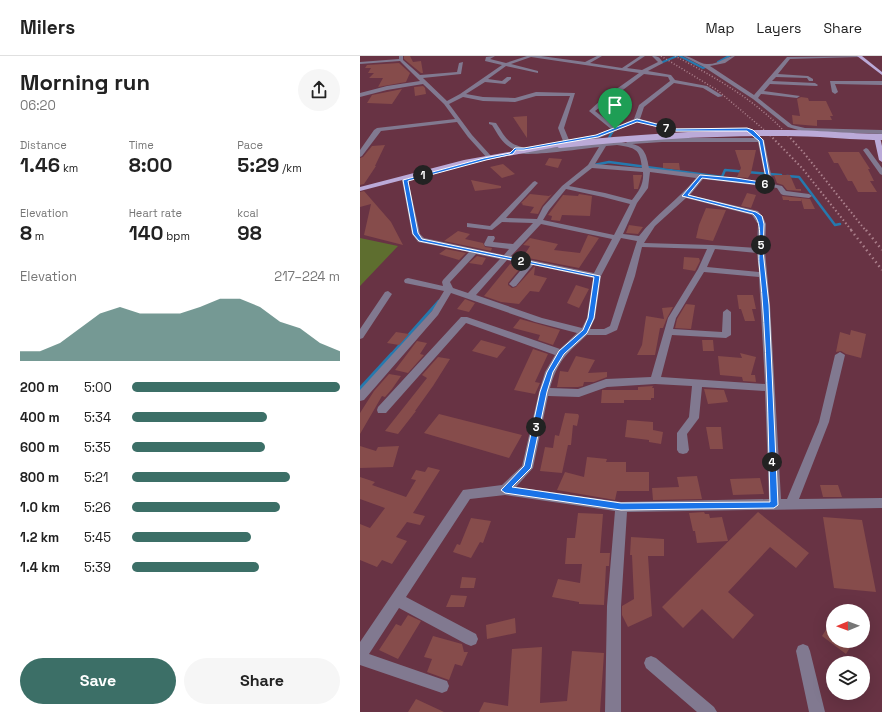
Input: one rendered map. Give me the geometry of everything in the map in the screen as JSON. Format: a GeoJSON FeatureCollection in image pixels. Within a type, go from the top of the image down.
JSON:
{"type":"FeatureCollection","features":[{"type":"Feature","properties":{"kind":"main road"},"geometry":{"type":"LineString","coordinates":[[859,56],[876,69],[880,76]]}},
{"type":"Feature","properties":{"kind":"main road"},"geometry":{"type":"LineString","coordinates":[[360,193],[515,152],[560,145],[626,138],[716,134],[789,133],[880,135],[882,160]]}},
{"type":"Feature","properties":{"kind":"main road"},"geometry":{"type":"LineString","coordinates":[[360,189],[464,162],[488,158]]}},
{"type":"Feature","properties":{"kind":"street"},"geometry":{"type":"LineString","coordinates":[[494,56],[488,58],[487,60],[536,72]]}},
{"type":"Feature","properties":{"kind":"street"},"geometry":{"type":"LineString","coordinates":[[446,103],[462,95],[506,65],[531,56],[624,68],[669,76],[673,81],[705,87],[720,96]]}},
{"type":"Feature","properties":{"kind":"street"},"geometry":{"type":"LineString","coordinates":[[563,60],[572,56]]}},
{"type":"Feature","properties":{"kind":"street"},"geometry":{"type":"LineString","coordinates":[[587,63],[600,56]]}},
{"type":"Feature","properties":{"kind":"street"},"geometry":{"type":"LineString","coordinates":[[624,68],[643,56]]}},
{"type":"Feature","properties":{"kind":"street"},"geometry":{"type":"LineString","coordinates":[[615,129],[592,111],[603,101],[643,72],[661,63],[662,61],[654,56]]}},
{"type":"Feature","properties":{"kind":"street"},"geometry":{"type":"LineString","coordinates":[[685,56],[706,66],[755,98],[784,123],[796,128],[880,135]]}},
{"type":"Feature","properties":{"kind":"street"},"geometry":{"type":"LineString","coordinates":[[706,66],[722,62],[733,56]]}},
{"type":"Feature","properties":{"kind":"street"},"geometry":{"type":"LineString","coordinates":[[788,56],[859,56]]}},
{"type":"Feature","properties":{"kind":"street"},"geometry":{"type":"LineString","coordinates":[[755,98],[770,82],[786,60],[795,57]]}},
{"type":"Feature","properties":{"kind":"street"},"geometry":{"type":"LineString","coordinates":[[360,63],[401,58],[446,103],[488,158]]}},
{"type":"Feature","properties":{"kind":"street"},"geometry":{"type":"LineString","coordinates":[[420,77],[458,73],[461,63]]}},
{"type":"Feature","properties":{"kind":"street"},"geometry":{"type":"LineString","coordinates":[[876,69],[882,70]]}},
{"type":"Feature","properties":{"kind":"street"},"geometry":{"type":"LineString","coordinates":[[775,74],[808,77],[811,80]]}},
{"type":"Feature","properties":{"kind":"street"},"geometry":{"type":"LineString","coordinates":[[845,76],[849,82]]}},
{"type":"Feature","properties":{"kind":"street"},"geometry":{"type":"LineString","coordinates":[[484,80],[502,83],[509,78]]}},
{"type":"Feature","properties":{"kind":"street"},"geometry":{"type":"LineString","coordinates":[[637,120],[641,106],[673,81]]}},
{"type":"Feature","properties":{"kind":"street"},"geometry":{"type":"LineString","coordinates":[[360,95],[387,88],[425,82]]}},
{"type":"Feature","properties":{"kind":"street"},"geometry":{"type":"LineString","coordinates":[[770,82],[815,85]]}},
{"type":"Feature","properties":{"kind":"street"},"geometry":{"type":"LineString","coordinates":[[835,92],[832,82],[882,83]]}},
{"type":"Feature","properties":{"kind":"street"},"geometry":{"type":"LineString","coordinates":[[760,92],[797,96]]}},
{"type":"Feature","properties":{"kind":"street"},"geometry":{"type":"LineString","coordinates":[[462,95],[483,99],[515,100],[536,94],[573,94],[561,128],[567,142]]}},
{"type":"Feature","properties":{"kind":"street"},"geometry":{"type":"LineString","coordinates":[[360,155],[376,131],[379,129],[459,120]]}},
{"type":"Feature","properties":{"kind":"street"},"geometry":{"type":"LineString","coordinates":[[515,152],[524,149],[597,136],[637,120],[676,130],[747,129],[761,140],[770,185]]}},
{"type":"Feature","properties":{"kind":"street"},"geometry":{"type":"LineString","coordinates":[[491,123],[494,124],[515,152],[535,152],[604,144],[662,140],[761,140]]}},
{"type":"Feature","properties":{"kind":"street"},"geometry":{"type":"LineString","coordinates":[[505,490],[528,468],[544,392],[550,372],[561,353],[585,331],[591,318],[597,276],[634,203],[645,188],[646,170],[644,155],[636,146],[617,143]]}},
{"type":"Feature","properties":{"kind":"street"},"geometry":{"type":"LineString","coordinates":[[470,296],[539,221],[546,209],[564,187],[591,166],[604,144]]}},
{"type":"Feature","properties":{"kind":"street"},"geometry":{"type":"LineString","coordinates":[[866,150],[882,173]]}},
{"type":"Feature","properties":{"kind":"street"},"geometry":{"type":"LineString","coordinates":[[591,166],[646,170],[736,180],[780,187],[783,193],[810,196]]}},
{"type":"Feature","properties":{"kind":"street"},"geometry":{"type":"LineString","coordinates":[[408,281],[470,296],[546,322],[585,331],[606,332],[614,328],[631,276],[640,242],[652,224],[685,196],[700,177]]}},
{"type":"Feature","properties":{"kind":"street"},"geometry":{"type":"LineString","coordinates":[[405,180],[416,234],[421,240],[473,252],[597,276]]}},
{"type":"Feature","properties":{"kind":"street"},"geometry":{"type":"LineString","coordinates":[[470,225],[492,228],[535,183]]}},
{"type":"Feature","properties":{"kind":"street"},"geometry":{"type":"LineString","coordinates":[[564,187],[605,194],[613,198],[634,203]]}},
{"type":"Feature","properties":{"kind":"street"},"geometry":{"type":"LineString","coordinates":[[685,196],[755,213],[759,216],[762,224],[761,251],[766,305],[768,388],[774,505]]}},
{"type":"Feature","properties":{"kind":"street"},"geometry":{"type":"LineString","coordinates":[[500,220],[539,221],[640,242],[761,251]]}},
{"type":"Feature","properties":{"kind":"street"},"geometry":{"type":"LineString","coordinates":[[491,238],[488,244],[515,247]]}},
{"type":"Feature","properties":{"kind":"street"},"geometry":{"type":"LineString","coordinates":[[655,380],[672,318],[702,269],[712,247]]}},
{"type":"Feature","properties":{"kind":"street"},"geometry":{"type":"LineString","coordinates":[[449,290],[446,282],[473,252]]}},
{"type":"Feature","properties":{"kind":"street"},"geometry":{"type":"LineString","coordinates":[[513,284],[531,263]]}},
{"type":"Feature","properties":{"kind":"street"},"geometry":{"type":"LineString","coordinates":[[702,269],[763,275]]}},
{"type":"Feature","properties":{"kind":"street"},"geometry":{"type":"LineString","coordinates":[[360,397],[435,313],[449,290]]}},
{"type":"Feature","properties":{"kind":"street"},"geometry":{"type":"LineString","coordinates":[[360,336],[388,294]]}},
{"type":"Feature","properties":{"kind":"street"},"geometry":{"type":"LineString","coordinates":[[667,332],[726,335],[727,312]]}},
{"type":"Feature","properties":{"kind":"street"},"geometry":{"type":"LineString","coordinates":[[382,410],[464,319],[561,353]]}},
{"type":"Feature","properties":{"kind":"street"},"geometry":{"type":"LineString","coordinates":[[790,505],[824,422],[840,355]]}},
{"type":"Feature","properties":{"kind":"street"},"geometry":{"type":"LineString","coordinates":[[544,392],[579,393],[606,383],[655,380],[768,388]]}},
{"type":"Feature","properties":{"kind":"street"},"geometry":{"type":"LineString","coordinates":[[683,450],[682,433],[694,418],[697,399],[696,383]]}},
{"type":"Feature","properties":{"kind":"street"},"geometry":{"type":"LineString","coordinates":[[442,686],[360,657],[467,494],[505,490],[621,507],[882,503]]}},
{"type":"Feature","properties":{"kind":"street"},"geometry":{"type":"LineString","coordinates":[[613,712],[614,606],[621,507]]}},
{"type":"Feature","properties":{"kind":"street"},"geometry":{"type":"LineString","coordinates":[[397,600],[471,639]]}},
{"type":"Feature","properties":{"kind":"street"},"geometry":{"type":"LineString","coordinates":[[803,650],[817,712]]}},
{"type":"Feature","properties":{"kind":"street"},"geometry":{"type":"LineString","coordinates":[[651,663],[709,712]]}},
{"type":"Feature","properties":{"kind":"green space"},"geometry":{"type":"Polygon","coordinates":[[[360,238],[398,246],[360,286],[360,238]]]}},
{"type":"Feature","properties":{"kind":"building"},"geometry":{"type":"Polygon","coordinates":[[[404,56],[410,56],[413,62],[421,61],[423,73],[404,59],[404,56]]]}},
{"type":"Feature","properties":{"kind":"building"},"geometry":{"type":"Polygon","coordinates":[[[399,63],[410,73],[406,82],[378,87],[383,78],[369,78],[374,73],[368,73],[371,68],[365,68],[367,65],[399,63]]]}},
{"type":"Feature","properties":{"kind":"building"},"geometry":{"type":"Polygon","coordinates":[[[423,86],[426,94],[415,96],[414,87],[423,86]]]}},
{"type":"Feature","properties":{"kind":"building"},"geometry":{"type":"Polygon","coordinates":[[[402,89],[392,104],[367,103],[372,95],[402,89]]]}},
{"type":"Feature","properties":{"kind":"building"},"geometry":{"type":"Polygon","coordinates":[[[801,97],[808,98],[809,101],[826,101],[833,116],[830,116],[832,120],[817,120],[817,126],[793,124],[792,115],[800,116],[797,99],[801,97]]]}},
{"type":"Feature","properties":{"kind":"building"},"geometry":{"type":"Polygon","coordinates":[[[527,116],[527,138],[513,117],[527,116]]]}},
{"type":"Feature","properties":{"kind":"building"},"geometry":{"type":"Polygon","coordinates":[[[385,145],[376,166],[364,184],[360,185],[360,158],[363,157],[372,146],[385,145]]]}},
{"type":"Feature","properties":{"kind":"building"},"geometry":{"type":"Polygon","coordinates":[[[735,150],[756,150],[751,173],[748,178],[737,177],[741,168],[735,150]]]}},
{"type":"Feature","properties":{"kind":"building"},"geometry":{"type":"Polygon","coordinates":[[[828,152],[859,152],[870,169],[868,169],[874,181],[870,181],[877,192],[858,192],[852,181],[848,181],[838,163],[834,163],[828,152]]]}},
{"type":"Feature","properties":{"kind":"building"},"geometry":{"type":"Polygon","coordinates":[[[549,158],[562,159],[558,168],[545,165],[549,158]]]}},
{"type":"Feature","properties":{"kind":"building"},"geometry":{"type":"Polygon","coordinates":[[[663,163],[679,163],[680,170],[663,168],[663,163]]]}},
{"type":"Feature","properties":{"kind":"building"},"geometry":{"type":"Polygon","coordinates":[[[503,164],[515,174],[502,178],[490,167],[503,164]]]}},
{"type":"Feature","properties":{"kind":"building"},"geometry":{"type":"Polygon","coordinates":[[[633,175],[642,175],[638,189],[634,189],[633,175]]]}},
{"type":"Feature","properties":{"kind":"building"},"geometry":{"type":"Polygon","coordinates":[[[774,175],[790,175],[796,189],[801,189],[801,191],[787,190],[783,185],[777,183],[774,175]]]}},
{"type":"Feature","properties":{"kind":"building"},"geometry":{"type":"Polygon","coordinates":[[[471,180],[501,186],[501,188],[475,191],[471,180]]]}},
{"type":"Feature","properties":{"kind":"building"},"geometry":{"type":"Polygon","coordinates":[[[364,191],[391,222],[403,245],[364,235],[371,204],[360,207],[360,192],[364,191]]]}},
{"type":"Feature","properties":{"kind":"building"},"geometry":{"type":"Polygon","coordinates":[[[747,193],[756,195],[751,208],[741,206],[747,193]]]}},
{"type":"Feature","properties":{"kind":"building"},"geometry":{"type":"Polygon","coordinates":[[[530,194],[549,196],[552,194],[542,206],[538,214],[530,213],[534,207],[522,205],[523,204],[521,203],[530,194]]]}},
{"type":"Feature","properties":{"kind":"building"},"geometry":{"type":"Polygon","coordinates":[[[579,194],[592,196],[590,216],[562,215],[560,221],[551,220],[552,216],[548,215],[563,195],[578,196],[579,194]]]}},
{"type":"Feature","properties":{"kind":"building"},"geometry":{"type":"Polygon","coordinates":[[[782,196],[810,199],[815,209],[804,209],[801,199],[801,201],[789,201],[783,200],[782,196]]]}},
{"type":"Feature","properties":{"kind":"building"},"geometry":{"type":"Polygon","coordinates":[[[706,208],[726,210],[713,241],[696,238],[699,225],[706,208]]]}},
{"type":"Feature","properties":{"kind":"building"},"geometry":{"type":"Polygon","coordinates":[[[629,225],[643,227],[638,234],[626,233],[629,225]]]}},
{"type":"Feature","properties":{"kind":"building"},"geometry":{"type":"Polygon","coordinates":[[[458,231],[470,234],[465,239],[483,243],[485,247],[492,248],[491,251],[444,241],[458,231]]]}},
{"type":"Feature","properties":{"kind":"building"},"geometry":{"type":"Polygon","coordinates":[[[588,235],[599,238],[579,268],[523,257],[530,246],[523,245],[530,238],[558,244],[554,250],[580,253],[588,235]]]}},
{"type":"Feature","properties":{"kind":"building"},"geometry":{"type":"Polygon","coordinates":[[[446,249],[466,253],[459,260],[439,254],[446,249]]]}},
{"type":"Feature","properties":{"kind":"building"},"geometry":{"type":"Polygon","coordinates":[[[477,256],[486,258],[482,265],[469,263],[477,256]]]}},
{"type":"Feature","properties":{"kind":"building"},"geometry":{"type":"Polygon","coordinates":[[[684,257],[699,258],[700,261],[695,271],[683,269],[684,257]]]}},
{"type":"Feature","properties":{"kind":"building"},"geometry":{"type":"Polygon","coordinates":[[[510,264],[523,265],[508,285],[512,288],[516,287],[535,267],[534,275],[547,278],[539,292],[530,291],[519,304],[501,302],[484,296],[510,264]]]}},
{"type":"Feature","properties":{"kind":"building"},"geometry":{"type":"Polygon","coordinates":[[[576,285],[589,289],[579,308],[567,303],[576,285]]]}},
{"type":"Feature","properties":{"kind":"building"},"geometry":{"type":"Polygon","coordinates":[[[737,295],[753,295],[756,309],[752,309],[755,321],[745,321],[741,309],[739,309],[737,295]]]}},
{"type":"Feature","properties":{"kind":"building"},"geometry":{"type":"Polygon","coordinates":[[[465,299],[475,303],[469,312],[457,309],[465,299]]]}},
{"type":"Feature","properties":{"kind":"building"},"geometry":{"type":"Polygon","coordinates":[[[686,304],[695,305],[691,329],[675,328],[677,319],[686,304]]]}},
{"type":"Feature","properties":{"kind":"building"},"geometry":{"type":"Polygon","coordinates":[[[673,307],[663,328],[660,328],[655,355],[637,355],[642,345],[646,316],[664,319],[662,308],[673,307]]]}},
{"type":"Feature","properties":{"kind":"building"},"geometry":{"type":"Polygon","coordinates":[[[520,319],[560,330],[553,345],[538,340],[540,335],[513,328],[520,319]]]}},
{"type":"Feature","properties":{"kind":"building"},"geometry":{"type":"Polygon","coordinates":[[[851,330],[866,334],[861,358],[841,351],[836,352],[840,332],[850,335],[851,330]]]}},
{"type":"Feature","properties":{"kind":"building"},"geometry":{"type":"Polygon","coordinates":[[[396,332],[409,334],[399,345],[387,343],[396,332]]]}},
{"type":"Feature","properties":{"kind":"building"},"geometry":{"type":"Polygon","coordinates":[[[481,340],[506,347],[497,358],[472,351],[481,340]]]}},
{"type":"Feature","properties":{"kind":"building"},"geometry":{"type":"Polygon","coordinates":[[[702,340],[713,340],[714,351],[703,351],[702,340]]]}},
{"type":"Feature","properties":{"kind":"building"},"geometry":{"type":"Polygon","coordinates":[[[417,341],[427,343],[420,354],[424,355],[408,373],[395,370],[417,341]]]}},
{"type":"Feature","properties":{"kind":"building"},"geometry":{"type":"Polygon","coordinates":[[[533,349],[548,354],[535,382],[540,383],[535,394],[514,390],[533,349]]]}},
{"type":"Feature","properties":{"kind":"building"},"geometry":{"type":"Polygon","coordinates":[[[740,353],[756,357],[751,375],[755,375],[756,382],[743,381],[742,377],[720,375],[718,356],[742,358],[740,353]]]}},
{"type":"Feature","properties":{"kind":"building"},"geometry":{"type":"Polygon","coordinates":[[[576,356],[595,360],[588,373],[607,372],[607,377],[594,382],[584,382],[583,386],[578,387],[557,387],[560,371],[568,372],[576,356]]]}},
{"type":"Feature","properties":{"kind":"building"},"geometry":{"type":"Polygon","coordinates":[[[438,357],[450,359],[416,411],[398,434],[385,431],[427,378],[422,375],[438,357]]]}},
{"type":"Feature","properties":{"kind":"building"},"geometry":{"type":"Polygon","coordinates":[[[389,374],[401,376],[385,397],[382,396],[360,434],[360,413],[374,391],[389,374]]]}},
{"type":"Feature","properties":{"kind":"building"},"geometry":{"type":"Polygon","coordinates":[[[653,386],[654,398],[651,398],[651,400],[624,400],[624,403],[601,403],[602,390],[638,390],[638,387],[653,386]]]}},
{"type":"Feature","properties":{"kind":"building"},"geometry":{"type":"Polygon","coordinates":[[[704,389],[724,390],[728,402],[708,404],[704,389]]]}},
{"type":"Feature","properties":{"kind":"building"},"geometry":{"type":"Polygon","coordinates":[[[565,413],[578,414],[579,416],[577,426],[573,425],[571,445],[568,445],[562,473],[540,471],[545,447],[553,448],[555,435],[559,436],[565,413]]]}},
{"type":"Feature","properties":{"kind":"building"},"geometry":{"type":"Polygon","coordinates":[[[439,414],[522,435],[509,458],[424,433],[439,414]]]}},
{"type":"Feature","properties":{"kind":"building"},"geometry":{"type":"Polygon","coordinates":[[[627,420],[653,422],[653,430],[663,432],[661,444],[649,442],[649,440],[625,437],[627,420]]]}},
{"type":"Feature","properties":{"kind":"building"},"geometry":{"type":"Polygon","coordinates":[[[706,427],[721,427],[723,449],[710,449],[706,427]]]}},
{"type":"Feature","properties":{"kind":"building"},"geometry":{"type":"Polygon","coordinates":[[[360,446],[376,451],[378,447],[399,446],[393,467],[360,468],[360,446]]]}},
{"type":"Feature","properties":{"kind":"building"},"geometry":{"type":"Polygon","coordinates":[[[587,457],[607,459],[606,462],[626,462],[626,472],[649,472],[649,491],[617,491],[615,500],[557,490],[565,472],[584,477],[587,457]]]}},
{"type":"Feature","properties":{"kind":"building"},"geometry":{"type":"Polygon","coordinates":[[[428,467],[440,470],[413,513],[425,516],[420,525],[407,522],[396,537],[407,541],[392,564],[382,560],[377,567],[360,560],[360,524],[370,528],[385,508],[360,499],[360,477],[375,482],[372,485],[406,497],[416,480],[411,479],[416,470],[425,472],[428,467]]]}},
{"type":"Feature","properties":{"kind":"building"},"geometry":{"type":"Polygon","coordinates":[[[697,476],[702,499],[653,500],[652,488],[679,487],[677,477],[697,476]]]}},
{"type":"Feature","properties":{"kind":"building"},"geometry":{"type":"Polygon","coordinates":[[[760,478],[764,494],[733,495],[730,479],[760,478]]]}},
{"type":"Feature","properties":{"kind":"building"},"geometry":{"type":"Polygon","coordinates":[[[820,485],[838,485],[842,497],[823,497],[820,485]]]}},
{"type":"Feature","properties":{"kind":"building"},"geometry":{"type":"Polygon","coordinates":[[[704,512],[705,514],[709,514],[710,518],[722,517],[728,541],[697,543],[689,513],[704,512]]]}},
{"type":"Feature","properties":{"kind":"building"},"geometry":{"type":"Polygon","coordinates":[[[758,512],[809,553],[796,568],[770,547],[728,592],[754,615],[733,639],[702,609],[683,628],[662,607],[758,512]]]}},
{"type":"Feature","properties":{"kind":"building"},"geometry":{"type":"Polygon","coordinates":[[[578,513],[603,514],[600,553],[610,553],[609,566],[606,566],[604,605],[579,604],[579,602],[552,597],[558,579],[580,583],[582,564],[565,564],[567,538],[575,538],[578,513]]]}},
{"type":"Feature","properties":{"kind":"building"},"geometry":{"type":"Polygon","coordinates":[[[823,517],[862,520],[876,592],[834,588],[823,517]]]}},
{"type":"Feature","properties":{"kind":"building"},"geometry":{"type":"Polygon","coordinates":[[[471,518],[491,521],[483,543],[480,542],[471,558],[453,552],[457,544],[460,545],[471,518]]]}},
{"type":"Feature","properties":{"kind":"building"},"geometry":{"type":"Polygon","coordinates":[[[631,537],[664,539],[664,556],[648,556],[652,616],[628,627],[622,615],[622,606],[634,599],[632,555],[630,555],[631,537]]]}},
{"type":"Feature","properties":{"kind":"building"},"geometry":{"type":"Polygon","coordinates":[[[462,577],[476,578],[474,588],[460,588],[462,577]]]}},
{"type":"Feature","properties":{"kind":"building"},"geometry":{"type":"Polygon","coordinates":[[[451,595],[467,596],[464,607],[446,607],[451,595]]]}},
{"type":"Feature","properties":{"kind":"building"},"geometry":{"type":"Polygon","coordinates":[[[408,615],[421,621],[398,659],[379,650],[396,624],[401,626],[408,615]]]}},
{"type":"Feature","properties":{"kind":"building"},"geometry":{"type":"Polygon","coordinates":[[[515,618],[516,633],[487,639],[486,625],[515,618]]]}},
{"type":"Feature","properties":{"kind":"building"},"geometry":{"type":"Polygon","coordinates":[[[826,630],[826,639],[822,636],[826,630]]]}},
{"type":"Feature","properties":{"kind":"building"},"geometry":{"type":"Polygon","coordinates":[[[433,636],[462,644],[464,652],[468,652],[462,666],[455,664],[449,680],[427,672],[432,659],[424,657],[433,636]]]}},
{"type":"Feature","properties":{"kind":"building"},"geometry":{"type":"Polygon","coordinates":[[[542,647],[540,703],[567,701],[572,651],[604,653],[600,712],[479,712],[484,702],[508,706],[512,649],[542,647]]]}},
{"type":"Feature","properties":{"kind":"building"},"geometry":{"type":"Polygon","coordinates":[[[838,648],[850,648],[846,654],[838,648]]]}},
{"type":"Feature","properties":{"kind":"building"},"geometry":{"type":"Polygon","coordinates":[[[416,699],[444,712],[408,712],[416,699]]]}},
{"type":"Feature","properties":{"kind":"waterway"},"geometry":{"type":"LineString","coordinates":[[658,64],[677,56]]}},
{"type":"Feature","properties":{"kind":"waterway"},"geometry":{"type":"LineString","coordinates":[[680,56],[703,68],[708,66]]}},
{"type":"Feature","properties":{"kind":"waterway"},"geometry":{"type":"LineString","coordinates":[[718,62],[729,56]]}},
{"type":"Feature","properties":{"kind":"waterway"},"geometry":{"type":"LineString","coordinates":[[612,133],[614,129]]}},
{"type":"Feature","properties":{"kind":"waterway"},"geometry":{"type":"LineString","coordinates":[[608,140],[612,132]]}},
{"type":"Feature","properties":{"kind":"waterway"},"geometry":{"type":"LineString","coordinates":[[594,165],[609,162],[722,177],[725,170],[781,175]]}},
{"type":"Feature","properties":{"kind":"waterway"},"geometry":{"type":"LineString","coordinates":[[787,176],[799,177],[835,225],[840,224]]}},
{"type":"Feature","properties":{"kind":"waterway"},"geometry":{"type":"LineString","coordinates":[[391,355],[439,301]]}},
{"type":"Feature","properties":{"kind":"waterway"},"geometry":{"type":"LineString","coordinates":[[360,389],[392,354]]}},
{"type":"Feature","properties":{"kind":"railway"},"geometry":{"type":"LineString","coordinates":[[661,56],[717,90],[768,133]]}},
{"type":"Feature","properties":{"kind":"railway"},"geometry":{"type":"LineString","coordinates":[[675,56],[734,90],[761,110],[785,132]]}},
{"type":"Feature","properties":{"kind":"railway"},"geometry":{"type":"LineString","coordinates":[[785,132],[804,153],[866,231]]}},
{"type":"Feature","properties":{"kind":"railway"},"geometry":{"type":"LineString","coordinates":[[768,133],[802,168],[852,231]]}},
{"type":"Feature","properties":{"kind":"railway"},"geometry":{"type":"LineString","coordinates":[[851,230],[882,270]]}},
{"type":"Feature","properties":{"kind":"railway"},"geometry":{"type":"LineString","coordinates":[[866,230],[882,250]]}},
{"type":"Feature","properties":{"kind":"route"},"geometry":{"type":"LineString","coordinates":[[637,120],[676,130],[747,129],[761,140],[770,185],[700,177],[685,196],[755,213],[759,216],[762,224],[761,251],[766,305],[768,388],[774,505],[621,507],[505,490],[528,468],[544,392],[550,372],[561,353],[585,331],[591,318],[597,276],[473,252],[421,240],[416,234],[405,180],[486,159],[512,154],[515,149],[524,149],[597,136],[615,129],[637,120]]}}]}
